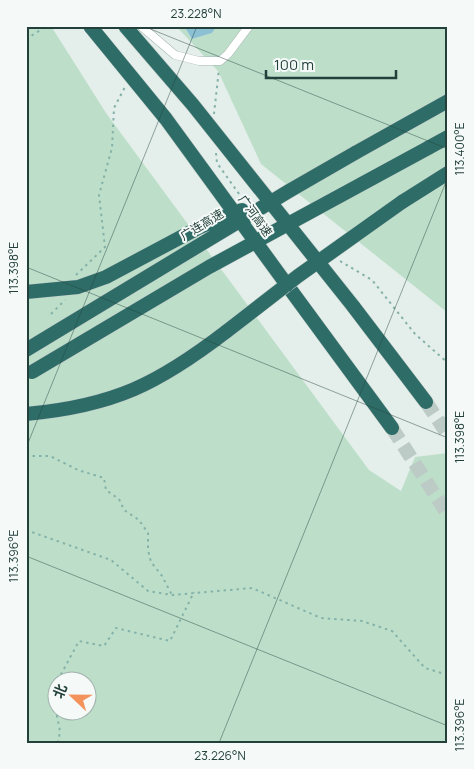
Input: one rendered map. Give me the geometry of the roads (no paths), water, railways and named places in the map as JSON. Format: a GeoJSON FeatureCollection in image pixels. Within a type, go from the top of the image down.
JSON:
{"type":"FeatureCollection","features":[{"type":"Feature","properties":{"kind":"highway","name":"广河高速"},"geometry":{"type":"LineString","coordinates":[[90,26],[166,119],[392,428]]}},
{"type":"Feature","properties":{"kind":"highway","name":"广河高速"},"geometry":{"type":"LineString","coordinates":[[125,26],[193,105],[354,306],[426,402]]}},
{"type":"Feature","properties":{"kind":"highway","name":"广连高速"},"geometry":{"type":"LineString","coordinates":[[26,350],[289,191],[448,101]]}},
{"type":"Feature","properties":{"kind":"highway"},"geometry":{"type":"LineString","coordinates":[[29,374],[209,267],[448,137]]}},
{"type":"Feature","properties":{"kind":"highway"},"geometry":{"type":"LineString","coordinates":[[26,414],[91,405],[122,396],[156,380],[194,356],[298,276],[402,202],[448,173]]}},
{"type":"Feature","properties":{"kind":"highway"},"geometry":{"type":"LineString","coordinates":[[26,292],[78,287],[106,277],[200,227],[289,191]]}},
{"type":"Feature","properties":{"kind":"street"},"geometry":{"type":"LineString","coordinates":[[141,26],[176,55],[199,61],[220,61],[228,54],[249,26]]}},
{"type":"Feature","properties":{"kind":"water"},"geometry":{"type":"Polygon","coordinates":[[[184,26],[217,26],[212,33],[192,39],[184,26]]]}},
{"type":"Feature","properties":{"kind":"tunnel"},"geometry":{"type":"LineString","coordinates":[[426,402],[448,435]]}},
{"type":"Feature","properties":{"kind":"tunnel"},"geometry":{"type":"LineString","coordinates":[[392,428],[448,515]]}}]}
